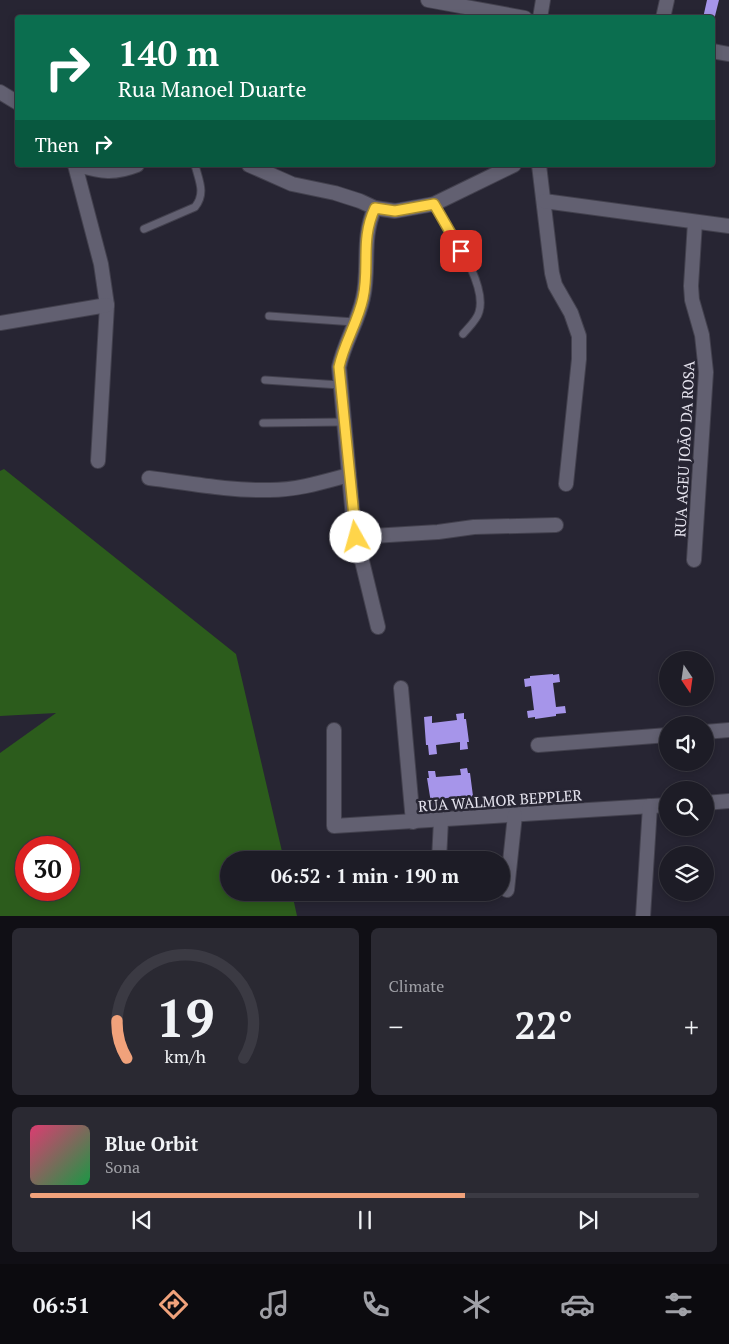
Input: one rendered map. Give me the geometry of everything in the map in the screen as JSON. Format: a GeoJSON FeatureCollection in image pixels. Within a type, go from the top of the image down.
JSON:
{"type":"FeatureCollection","features":[{"type":"Feature","properties":{"kind":"street"},"geometry":{"type":"LineString","coordinates":[[428,0],[509,15]]}},
{"type":"Feature","properties":{"kind":"street"},"geometry":{"type":"LineString","coordinates":[[540,15],[543,0]]}},
{"type":"Feature","properties":{"kind":"street"},"geometry":{"type":"LineString","coordinates":[[664,15],[667,0]]}},
{"type":"Feature","properties":{"kind":"street"},"geometry":{"type":"LineString","coordinates":[[715,52],[729,54]]}},
{"type":"Feature","properties":{"kind":"street"},"geometry":{"type":"LineString","coordinates":[[0,92],[15,100]]}},
{"type":"Feature","properties":{"kind":"street"},"geometry":{"type":"LineString","coordinates":[[77,167],[101,264],[107,305],[98,461]]}},
{"type":"Feature","properties":{"kind":"street"},"geometry":{"type":"LineString","coordinates":[[84,167],[113,172],[130,167]]}},
{"type":"Feature","properties":{"kind":"street"},"geometry":{"type":"LineString","coordinates":[[254,167],[292,184],[349,196],[375,208],[395,211],[434,204],[510,167]]}},
{"type":"Feature","properties":{"kind":"street"},"geometry":{"type":"LineString","coordinates":[[540,167],[552,273],[556,285],[571,313],[579,336],[579,359],[566,484]]}},
{"type":"Feature","properties":{"kind":"street"},"geometry":{"type":"LineString","coordinates":[[544,201],[729,226]]}},
{"type":"Feature","properties":{"kind":"street"},"geometry":{"type":"LineString","coordinates":[[375,208],[367,231],[363,300],[341,355],[339,367],[356,537],[378,627]]}},
{"type":"Feature","properties":{"kind":"street","name":"RUA AGEU JOÃO DA ROSA"},"geometry":{"type":"LineString","coordinates":[[694,560],[706,372],[702,335],[692,300],[691,286],[695,222]]}},
{"type":"Feature","properties":{"kind":"street"},"geometry":{"type":"LineString","coordinates":[[0,323],[107,305]]}},
{"type":"Feature","properties":{"kind":"street"},"geometry":{"type":"LineString","coordinates":[[149,478],[238,489],[270,490],[310,485],[349,475]]}},
{"type":"Feature","properties":{"kind":"street"},"geometry":{"type":"LineString","coordinates":[[356,537],[438,532],[474,527],[556,526]]}},
{"type":"Feature","properties":{"kind":"street"},"geometry":{"type":"LineString","coordinates":[[401,688],[413,822]]}},
{"type":"Feature","properties":{"kind":"street","name":"RUA WALMOR BEPPLER"},"geometry":{"type":"LineString","coordinates":[[334,730],[334,826],[659,806]]}},
{"type":"Feature","properties":{"kind":"street"},"geometry":{"type":"LineString","coordinates":[[714,731],[729,730]]}},
{"type":"Feature","properties":{"kind":"street"},"geometry":{"type":"LineString","coordinates":[[538,745],[659,736]]}},
{"type":"Feature","properties":{"kind":"street"},"geometry":{"type":"LineString","coordinates":[[714,802],[729,801]]}},
{"type":"Feature","properties":{"kind":"street"},"geometry":{"type":"LineString","coordinates":[[643,916],[650,806]]}},
{"type":"Feature","properties":{"kind":"street"},"geometry":{"type":"LineString","coordinates":[[510,862],[515,815]]}},
{"type":"Feature","properties":{"kind":"street"},"geometry":{"type":"LineString","coordinates":[[439,851],[441,820]]}},
{"type":"Feature","properties":{"kind":"lane"},"geometry":{"type":"LineString","coordinates":[[144,230],[195,207],[201,200],[201,190],[195,167]]}},
{"type":"Feature","properties":{"kind":"lane"},"geometry":{"type":"LineString","coordinates":[[434,204],[470,266],[478,285],[479,313],[463,334]]}},
{"type":"Feature","properties":{"kind":"lane"},"geometry":{"type":"LineString","coordinates":[[269,316],[354,322]]}},
{"type":"Feature","properties":{"kind":"lane"},"geometry":{"type":"LineString","coordinates":[[265,380],[340,385]]}},
{"type":"Feature","properties":{"kind":"lane"},"geometry":{"type":"LineString","coordinates":[[263,422],[344,422]]}},
{"type":"Feature","properties":{"kind":"green space"},"geometry":{"type":"Polygon","coordinates":[[[4,469],[236,654],[282,851],[220,851],[220,901],[294,901],[297,916],[0,916],[0,753],[56,713],[0,716],[0,471],[4,469]]]}},
{"type":"Feature","properties":{"kind":"building"},"geometry":{"type":"Polygon","coordinates":[[[707,0],[719,0],[715,16],[704,15],[707,0]]]}},
{"type":"Feature","properties":{"kind":"building"},"geometry":{"type":"Polygon","coordinates":[[[559,674],[560,682],[553,683],[556,707],[565,706],[566,713],[535,719],[535,717],[528,718],[527,711],[534,710],[531,686],[525,687],[524,679],[530,678],[530,676],[559,674]]]}},
{"type":"Feature","properties":{"kind":"building"},"geometry":{"type":"Polygon","coordinates":[[[464,713],[469,742],[467,742],[468,749],[460,750],[460,742],[436,745],[437,754],[429,755],[428,745],[426,745],[424,717],[432,716],[432,723],[457,720],[456,714],[464,713]]]}},
{"type":"Feature","properties":{"kind":"building"},"geometry":{"type":"Polygon","coordinates":[[[467,768],[468,773],[470,773],[472,803],[464,804],[463,796],[439,799],[440,808],[432,809],[427,778],[429,778],[428,771],[435,771],[436,777],[461,775],[460,769],[467,768]]]}},
{"type":"Feature","properties":{"kind":"route"},"geometry":{"type":"LineString","coordinates":[[356,537],[339,367],[341,355],[363,300],[365,248],[370,219],[375,208],[395,211],[434,204],[461,251]]}}]}
